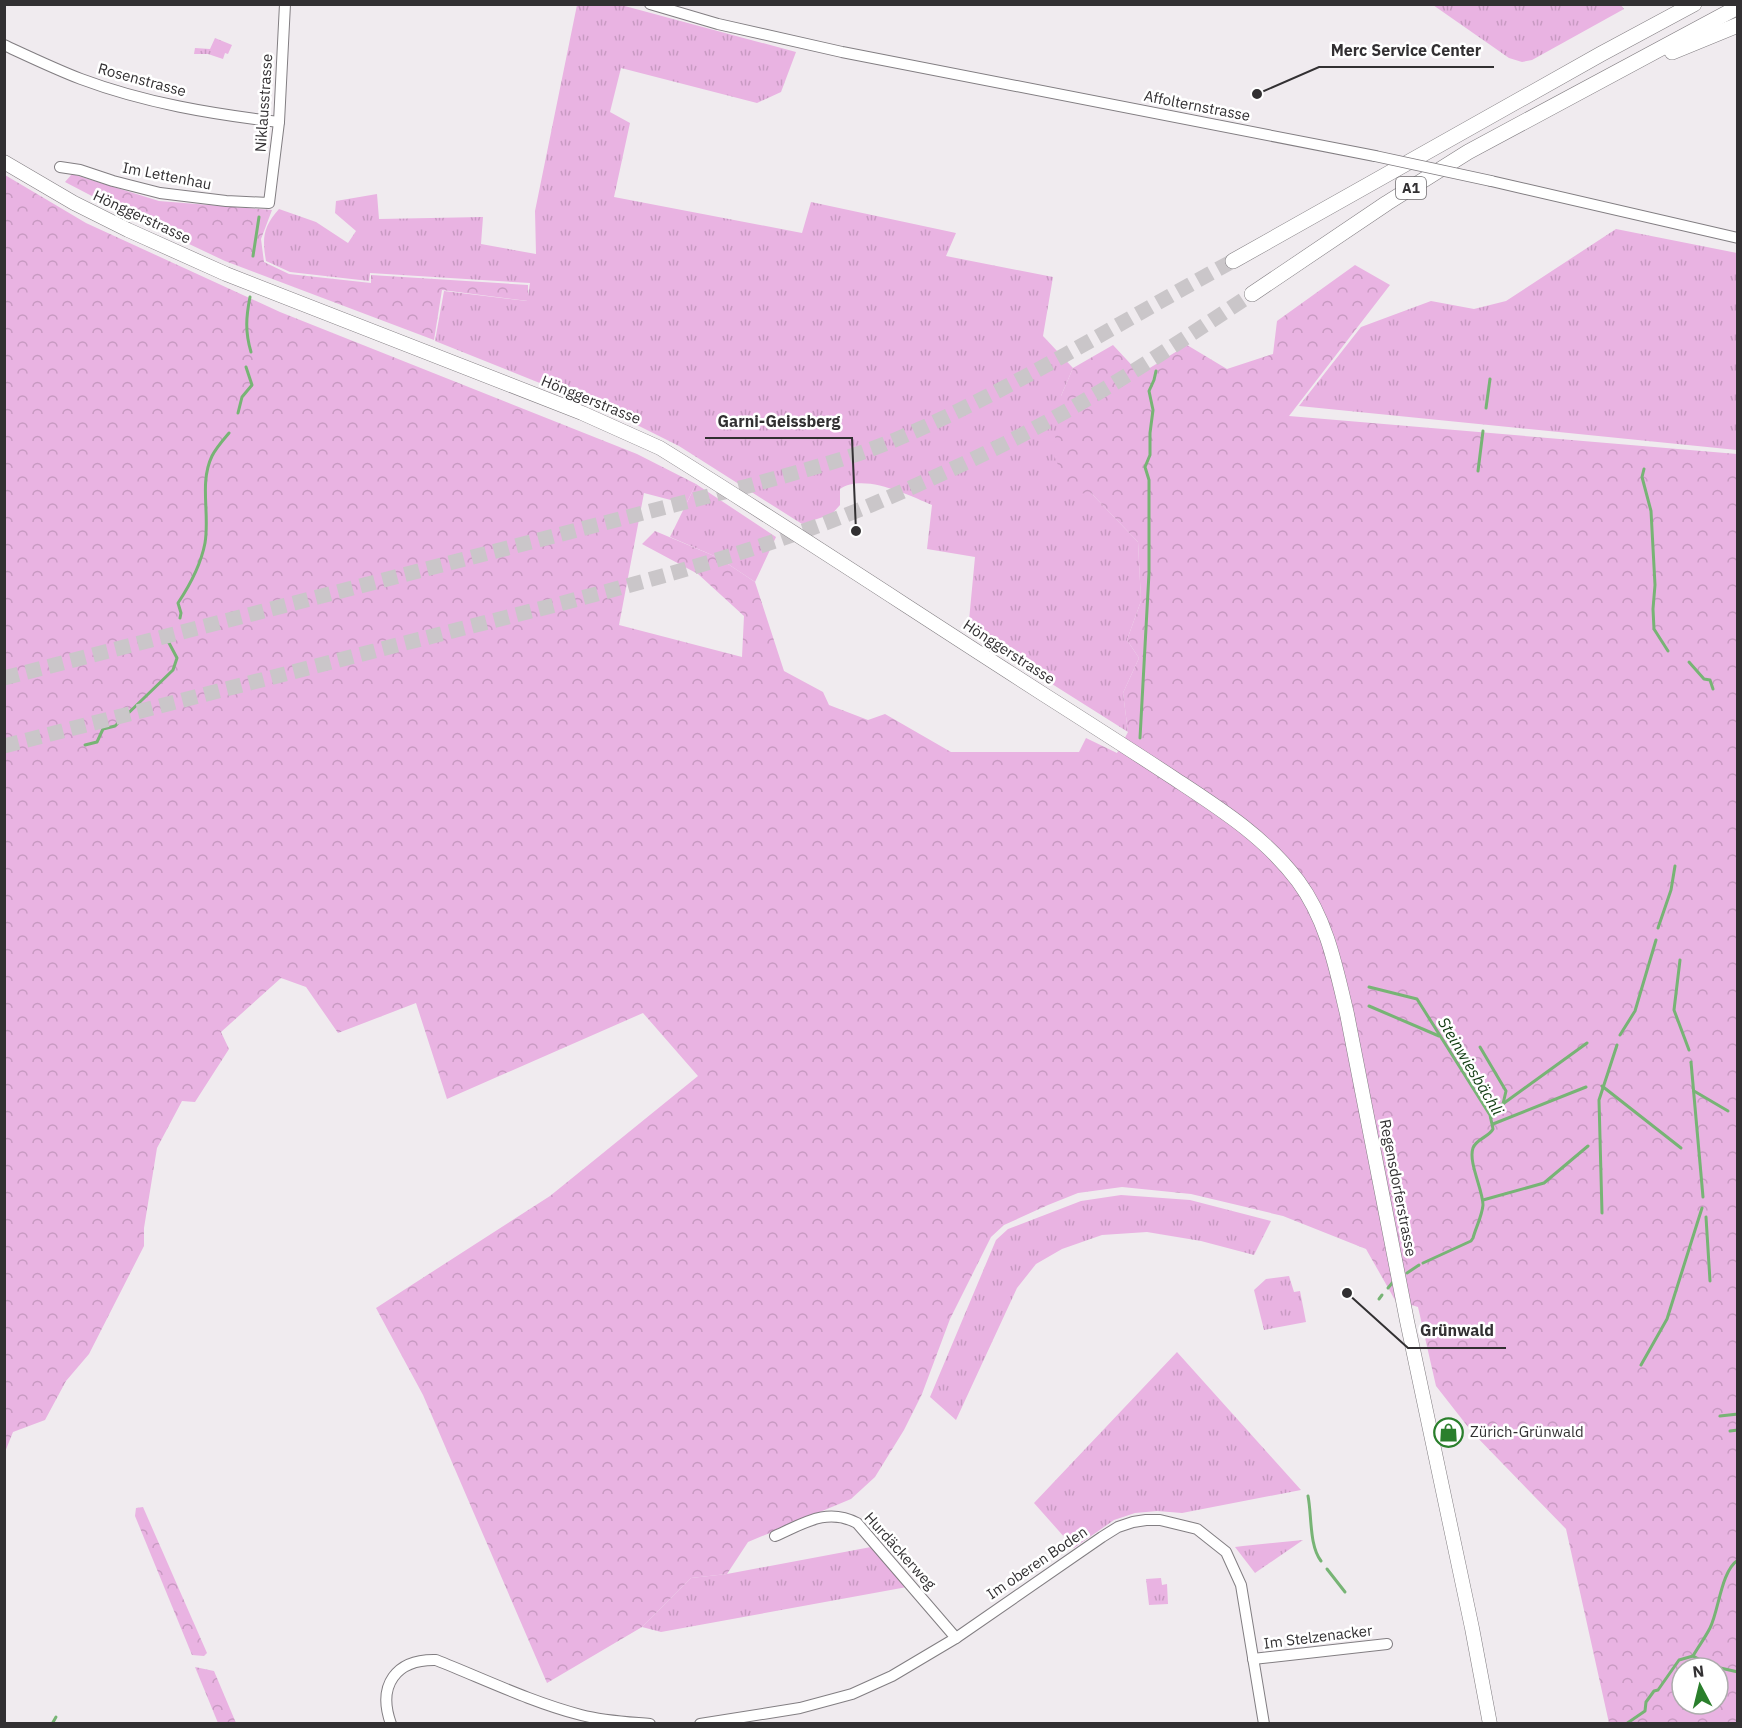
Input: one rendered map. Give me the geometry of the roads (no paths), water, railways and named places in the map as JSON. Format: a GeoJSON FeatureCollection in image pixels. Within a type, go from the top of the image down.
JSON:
{"type":"FeatureCollection","features":[{"type":"Feature","properties":{"kind":"highway"},"geometry":{"type":"LineString","coordinates":[[1667,18],[1685,4]]}},
{"type":"Feature","properties":{"kind":"highway","name":"A1"},"geometry":{"type":"LineString","coordinates":[[1233,261],[1694,4]]}},
{"type":"Feature","properties":{"kind":"highway","name":"A1"},"geometry":{"type":"LineString","coordinates":[[1252,294],[1387,203],[1468,152],[1737,7]]}},
{"type":"Feature","properties":{"kind":"highway"},"geometry":{"type":"LineString","coordinates":[[1576,93],[1612,81],[1660,57],[1737,25]]}},
{"type":"Feature","properties":{"kind":"main road","name":"Hönggerstrasse"},"geometry":{"type":"LineString","coordinates":[[4,162],[74,203],[226,274],[582,413],[660,448],[1125,746]]}},
{"type":"Feature","properties":{"kind":"main road","name":"Regensdorferstrasse"},"geometry":{"type":"LineString","coordinates":[[1125,746],[1231,816],[1265,844],[1298,882],[1315,909],[1327,938],[1347,1014],[1405,1311],[1473,1628],[1490,1724]]}},
{"type":"Feature","properties":{"kind":"street","name":"Niklausstrasse"},"geometry":{"type":"LineString","coordinates":[[269,203],[279,122],[285,4]]}},
{"type":"Feature","properties":{"kind":"street","name":"Affolternstrasse"},"geometry":{"type":"LineString","coordinates":[[650,4],[718,24],[842,52],[1374,156],[1737,238]]}},
{"type":"Feature","properties":{"kind":"street","name":"Rosenstrasse"},"geometry":{"type":"LineString","coordinates":[[4,45],[80,79],[115,90],[182,107],[279,122]]}},
{"type":"Feature","properties":{"kind":"street","name":"Im Lettenhau"},"geometry":{"type":"LineString","coordinates":[[60,167],[80,170],[160,193],[226,201],[269,203]]}},
{"type":"Feature","properties":{"kind":"street","name":"Hurdäckerweg"},"geometry":{"type":"LineString","coordinates":[[775,1536],[819,1517],[834,1515],[857,1522],[956,1638]]}},
{"type":"Feature","properties":{"kind":"street","name":"Im oberen Boden"},"geometry":{"type":"LineString","coordinates":[[700,1724],[800,1708],[837,1699],[892,1676],[956,1638],[1118,1527],[1146,1520],[1160,1520],[1197,1529],[1226,1552],[1241,1585],[1264,1724]]}},
{"type":"Feature","properties":{"kind":"street","name":"Im Stelzenacker"},"geometry":{"type":"LineString","coordinates":[[1253,1659],[1387,1644]]}},
{"type":"Feature","properties":{"kind":"street"},"geometry":{"type":"LineString","coordinates":[[391,1724],[387,1713],[387,1688],[400,1669],[410,1663],[423,1660],[436,1660],[519,1695],[581,1715],[613,1721],[650,1724]]}},
{"type":"Feature","properties":{"kind":"waterway"},"geometry":{"type":"LineString","coordinates":[[253,256],[259,217]]}},
{"type":"Feature","properties":{"kind":"waterway"},"geometry":{"type":"LineString","coordinates":[[250,297],[247,324],[251,352]]}},
{"type":"Feature","properties":{"kind":"waterway"},"geometry":{"type":"LineString","coordinates":[[238,413],[242,397],[252,385],[246,367]]}},
{"type":"Feature","properties":{"kind":"waterway"},"geometry":{"type":"LineString","coordinates":[[1140,738],[1149,573],[1149,480],[1145,467],[1150,455],[1153,410],[1149,391],[1156,371]]}},
{"type":"Feature","properties":{"kind":"waterway"},"geometry":{"type":"LineString","coordinates":[[1486,408],[1490,379]]}},
{"type":"Feature","properties":{"kind":"waterway"},"geometry":{"type":"LineString","coordinates":[[1478,471],[1483,431]]}},
{"type":"Feature","properties":{"kind":"waterway"},"geometry":{"type":"LineString","coordinates":[[180,618],[178,603],[195,574],[205,543],[205,488],[208,466],[212,456],[229,433]]}},
{"type":"Feature","properties":{"kind":"waterway"},"geometry":{"type":"LineString","coordinates":[[1644,469],[1642,477],[1651,511],[1655,585],[1654,629],[1668,651]]}},
{"type":"Feature","properties":{"kind":"waterway"},"geometry":{"type":"LineString","coordinates":[[85,745],[97,742],[103,729],[115,726],[173,670],[177,658],[168,641],[170,632]]}},
{"type":"Feature","properties":{"kind":"waterway"},"geometry":{"type":"LineString","coordinates":[[1689,662],[1704,679],[1710,680],[1713,689]]}},
{"type":"Feature","properties":{"kind":"waterway"},"geometry":{"type":"LineString","coordinates":[[1658,928],[1671,890],[1675,866]]}},
{"type":"Feature","properties":{"kind":"waterway"},"geometry":{"type":"LineString","coordinates":[[1620,1035],[1635,1011],[1656,940]]}},
{"type":"Feature","properties":{"kind":"waterway"},"geometry":{"type":"LineString","coordinates":[[1680,960],[1674,1010],[1689,1050]]}},
{"type":"Feature","properties":{"kind":"waterway","name":"Steinwiesbächli"},"geometry":{"type":"LineString","coordinates":[[1369,987],[1417,999],[1490,1115],[1493,1129],[1473,1148],[1472,1161],[1483,1205],[1473,1238],[1423,1263]]}},
{"type":"Feature","properties":{"kind":"waterway"},"geometry":{"type":"LineString","coordinates":[[1369,1006],[1439,1036]]}},
{"type":"Feature","properties":{"kind":"waterway"},"geometry":{"type":"LineString","coordinates":[[1491,1118],[1500,1106],[1587,1043]]}},
{"type":"Feature","properties":{"kind":"waterway"},"geometry":{"type":"LineString","coordinates":[[1602,1213],[1599,1100],[1617,1045]]}},
{"type":"Feature","properties":{"kind":"waterway"},"geometry":{"type":"LineString","coordinates":[[1480,1047],[1506,1091],[1503,1104]]}},
{"type":"Feature","properties":{"kind":"waterway"},"geometry":{"type":"LineString","coordinates":[[1691,1062],[1703,1197]]}},
{"type":"Feature","properties":{"kind":"waterway"},"geometry":{"type":"LineString","coordinates":[[1602,1086],[1681,1148]]}},
{"type":"Feature","properties":{"kind":"waterway"},"geometry":{"type":"LineString","coordinates":[[1493,1124],[1586,1087]]}},
{"type":"Feature","properties":{"kind":"waterway"},"geometry":{"type":"LineString","coordinates":[[1694,1091],[1728,1111]]}},
{"type":"Feature","properties":{"kind":"waterway"},"geometry":{"type":"LineString","coordinates":[[1483,1200],[1544,1183],[1588,1146]]}},
{"type":"Feature","properties":{"kind":"waterway"},"geometry":{"type":"LineString","coordinates":[[1641,1365],[1667,1319],[1702,1208]]}},
{"type":"Feature","properties":{"kind":"waterway"},"geometry":{"type":"LineString","coordinates":[[1706,1217],[1710,1281]]}},
{"type":"Feature","properties":{"kind":"waterway"},"geometry":{"type":"LineString","coordinates":[[1407,1273],[1419,1265]]}},
{"type":"Feature","properties":{"kind":"waterway"},"geometry":{"type":"LineString","coordinates":[[1388,1288],[1393,1282]]}},
{"type":"Feature","properties":{"kind":"waterway","name":"Steinwiesbächli"},"geometry":{"type":"LineString","coordinates":[[1379,1299],[1382,1295]]}},
{"type":"Feature","properties":{"kind":"waterway"},"geometry":{"type":"LineString","coordinates":[[1720,1416],[1738,1414]]}},
{"type":"Feature","properties":{"kind":"waterway"},"geometry":{"type":"LineString","coordinates":[[1730,1431],[1738,1430]]}},
{"type":"Feature","properties":{"kind":"waterway","name":"Steinwiesbächli"},"geometry":{"type":"LineString","coordinates":[[1308,1496],[1314,1547],[1321,1561]]}},
{"type":"Feature","properties":{"kind":"waterway"},"geometry":{"type":"LineString","coordinates":[[1693,1656],[1710,1628],[1728,1573],[1738,1560]]}},
{"type":"Feature","properties":{"kind":"waterway","name":"Steinwiesbächli"},"geometry":{"type":"LineString","coordinates":[[1327,1569],[1345,1592]]}},
{"type":"Feature","properties":{"kind":"waterway"},"geometry":{"type":"LineString","coordinates":[[1730,1670],[1738,1672]]}},
{"type":"Feature","properties":{"kind":"waterway"},"geometry":{"type":"LineString","coordinates":[[1626,1724],[1645,1711],[1646,1702],[1670,1673]]}},
{"type":"Feature","properties":{"kind":"waterway"},"geometry":{"type":"LineString","coordinates":[[52,1724],[56,1717]]}},
{"type":"Feature","properties":{"kind":"tunnel"},"geometry":{"type":"LineString","coordinates":[[4,678],[748,486],[866,451],[904,436],[988,396],[1233,261]]}},
{"type":"Feature","properties":{"kind":"tunnel"},"geometry":{"type":"LineString","coordinates":[[4,746],[616,589],[719,559],[821,525],[950,470],[1052,419],[1143,365],[1252,294]]}},
{"type":"Feature","properties":{"kind":"place","name":"Merc Service Center"},"geometry":{"type":"Point","coordinates":[1257,94]}},
{"type":"Feature","properties":{"kind":"place","name":"Garni-Geissberg"},"geometry":{"type":"Point","coordinates":[856,531]}},
{"type":"Feature","properties":{"kind":"place","name":"Grünwald"},"geometry":{"type":"Point","coordinates":[1347,1293]}},
{"type":"Feature","properties":{"kind":"place","name":"Zürich-Grünwald"},"geometry":{"type":"Point","coordinates":[1449,1432]}}]}
